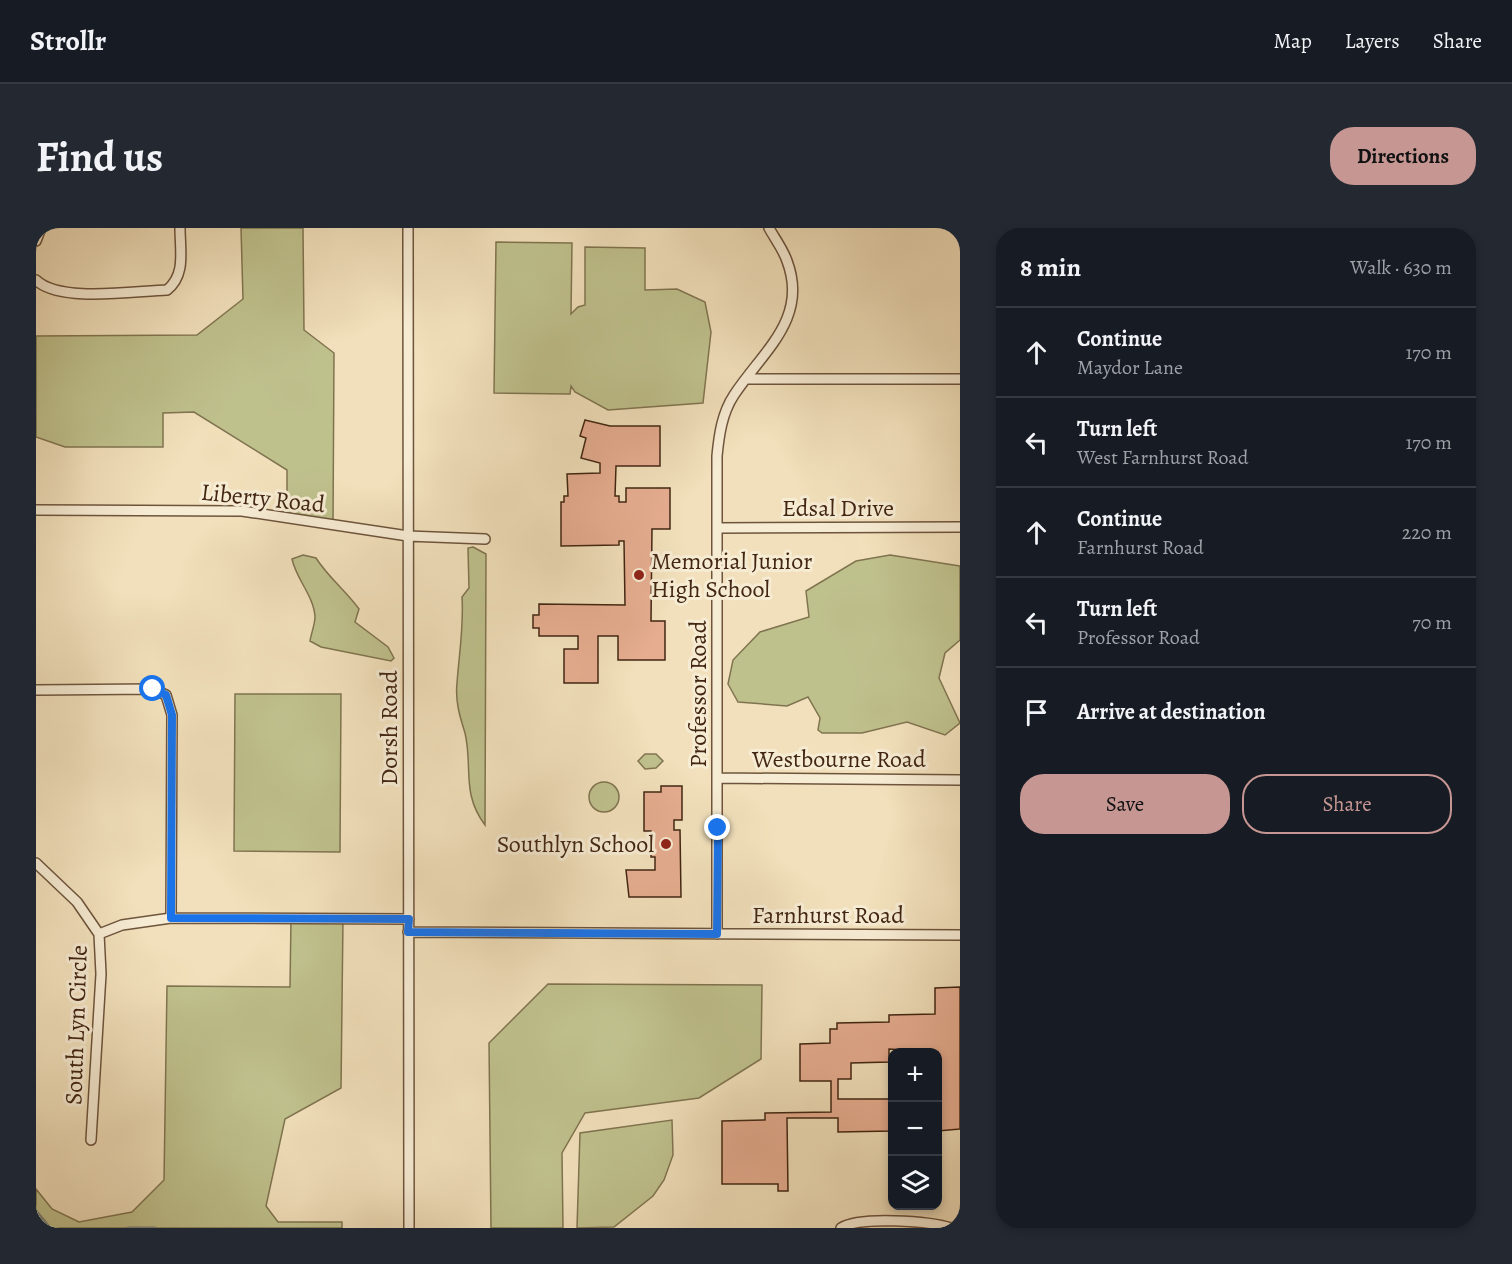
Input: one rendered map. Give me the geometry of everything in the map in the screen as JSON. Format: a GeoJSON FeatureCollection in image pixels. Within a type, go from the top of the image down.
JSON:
{"type":"FeatureCollection","features":[{"type":"Feature","properties":{"kind":"street"},"geometry":{"type":"LineString","coordinates":[[36,241],[41,228]]}},
{"type":"Feature","properties":{"kind":"street"},"geometry":{"type":"LineString","coordinates":[[36,280],[43,287],[62,293],[167,290],[176,283],[180,273],[180,228]]}},
{"type":"Feature","properties":{"kind":"street","name":"Dorsh Road"},"geometry":{"type":"LineString","coordinates":[[408,228],[409,1228]]}},
{"type":"Feature","properties":{"kind":"street","name":"Professor Road"},"geometry":{"type":"LineString","coordinates":[[717,934],[717,456],[721,424],[733,396],[773,346],[789,317],[792,290],[787,261],[769,228]]}},
{"type":"Feature","properties":{"kind":"street"},"geometry":{"type":"LineString","coordinates":[[746,379],[960,379]]}},
{"type":"Feature","properties":{"kind":"street","name":"Liberty Road"},"geometry":{"type":"LineString","coordinates":[[36,510],[242,511],[408,536],[485,539]]}},
{"type":"Feature","properties":{"kind":"street","name":"Edsal Drive"},"geometry":{"type":"LineString","coordinates":[[717,528],[960,527]]}},
{"type":"Feature","properties":{"kind":"street"},"geometry":{"type":"LineString","coordinates":[[36,690],[153,689],[166,695],[172,715],[171,918]]}},
{"type":"Feature","properties":{"kind":"street","name":"Westbourne Road"},"geometry":{"type":"LineString","coordinates":[[718,778],[960,780]]}},
{"type":"Feature","properties":{"kind":"street","name":"South Lyn Circle"},"geometry":{"type":"LineString","coordinates":[[36,863],[77,902],[99,934],[101,975],[91,1140]]}},
{"type":"Feature","properties":{"kind":"street"},"geometry":{"type":"LineString","coordinates":[[99,934],[122,925],[171,918],[409,919]]}},
{"type":"Feature","properties":{"kind":"street","name":"Farnhurst Road"},"geometry":{"type":"LineString","coordinates":[[408,932],[960,935]]}},
{"type":"Feature","properties":{"kind":"street"},"geometry":{"type":"LineString","coordinates":[[841,1228],[853,1222],[938,1224],[951,1228]]}},
{"type":"Feature","properties":{"kind":"green space"},"geometry":{"type":"Polygon","coordinates":[[[241,228],[303,228],[304,330],[334,353],[333,525],[287,518],[287,470],[194,412],[163,413],[163,447],[65,447],[36,437],[36,336],[197,335],[243,299],[241,228]]]}},
{"type":"Feature","properties":{"kind":"green space"},"geometry":{"type":"Polygon","coordinates":[[[496,242],[572,243],[571,314],[578,307],[585,305],[585,247],[645,248],[645,290],[677,289],[705,302],[711,332],[703,403],[608,410],[575,392],[571,386],[570,394],[494,393],[496,242]]]}},
{"type":"Feature","properties":{"kind":"green space"},"geometry":{"type":"Polygon","coordinates":[[[473,547],[486,554],[485,825],[470,791],[467,745],[457,696],[462,597],[469,588],[468,548],[473,547]]]}},
{"type":"Feature","properties":{"kind":"green space"},"geometry":{"type":"Polygon","coordinates":[[[303,555],[316,558],[354,602],[359,609],[355,622],[388,647],[394,658],[391,661],[321,647],[310,641],[315,620],[314,609],[292,559],[303,555]]]}},
{"type":"Feature","properties":{"kind":"green space"},"geometry":{"type":"Polygon","coordinates":[[[890,555],[960,566],[960,640],[945,653],[939,678],[960,723],[945,735],[907,722],[862,733],[822,733],[818,730],[820,718],[808,697],[787,706],[738,702],[728,684],[733,660],[760,632],[809,617],[806,591],[856,561],[890,555]]]}},
{"type":"Feature","properties":{"kind":"green space"},"geometry":{"type":"Polygon","coordinates":[[[235,694],[341,694],[340,852],[234,851],[235,694]]]}},
{"type":"Feature","properties":{"kind":"green space"},"geometry":{"type":"Polygon","coordinates":[[[645,754],[656,754],[663,761],[656,768],[645,769],[638,761],[645,754]]]}},
{"type":"Feature","properties":{"kind":"green space"},"geometry":{"type":"Polygon","coordinates":[[[604,782],[614,787],[619,797],[614,807],[604,812],[594,807],[589,797],[594,787],[604,782]]]}},
{"type":"Feature","properties":{"kind":"green space"},"geometry":{"type":"Polygon","coordinates":[[[291,919],[343,919],[341,1088],[285,1119],[266,1206],[278,1222],[342,1222],[342,1228],[36,1228],[36,1189],[52,1209],[79,1222],[132,1212],[164,1180],[167,986],[290,987],[291,919]]]}},
{"type":"Feature","properties":{"kind":"green space"},"geometry":{"type":"Polygon","coordinates":[[[548,984],[762,985],[761,1059],[699,1098],[585,1113],[562,1153],[563,1228],[491,1228],[489,1043],[548,984]]]}},
{"type":"Feature","properties":{"kind":"green space"},"geometry":{"type":"Polygon","coordinates":[[[672,1120],[673,1155],[664,1180],[653,1196],[614,1227],[577,1228],[580,1133],[672,1120]]]}},
{"type":"Feature","properties":{"kind":"building","name":"Memorial Junior High School"},"geometry":{"type":"Polygon","coordinates":[[[585,420],[610,426],[660,426],[660,466],[616,466],[615,496],[619,496],[619,502],[626,502],[626,488],[670,488],[670,529],[652,529],[651,621],[665,621],[665,660],[618,660],[618,636],[598,636],[598,683],[564,683],[564,649],[578,649],[578,636],[539,636],[539,628],[533,628],[533,615],[539,615],[539,604],[625,605],[624,541],[619,541],[619,545],[561,546],[561,502],[564,502],[564,496],[568,496],[567,474],[600,473],[600,463],[581,458],[586,438],[580,436],[585,420]]]}},
{"type":"Feature","properties":{"kind":"building","name":"Southlyn School"},"geometry":{"type":"Polygon","coordinates":[[[661,786],[682,786],[682,820],[674,820],[674,830],[680,830],[681,897],[629,897],[626,870],[655,870],[655,857],[651,857],[651,831],[644,831],[644,792],[661,792],[661,786]]]}},
{"type":"Feature","properties":{"kind":"building"},"geometry":{"type":"Polygon","coordinates":[[[960,987],[960,1129],[942,1131],[942,1048],[888,1048],[888,1062],[851,1063],[851,1079],[838,1079],[838,1099],[888,1099],[888,1131],[838,1132],[838,1118],[787,1118],[788,1191],[778,1191],[778,1184],[722,1184],[722,1121],[765,1120],[765,1113],[831,1112],[831,1081],[800,1081],[800,1044],[830,1043],[830,1029],[837,1029],[837,1023],[889,1022],[889,1015],[935,1014],[935,988],[960,987]]]}},
{"type":"Feature","properties":{"kind":"waterway"},"geometry":{"type":"LineString","coordinates":[[36,1211],[50,1228]]}},
{"type":"Feature","properties":{"kind":"waterway"},"geometry":{"type":"LineString","coordinates":[[128,1228],[155,1228]]}},
{"type":"Feature","properties":{"kind":"place","name":"Memorial Junior High School"},"geometry":{"type":"Point","coordinates":[639,575]}},
{"type":"Feature","properties":{"kind":"place","name":"Southlyn School"},"geometry":{"type":"Point","coordinates":[666,844]}},
{"type":"Feature","properties":{"kind":"route"},"geometry":{"type":"LineString","coordinates":[[153,689],[166,695],[172,715],[171,918],[409,919],[408,932],[717,934],[718,828]]}}]}
